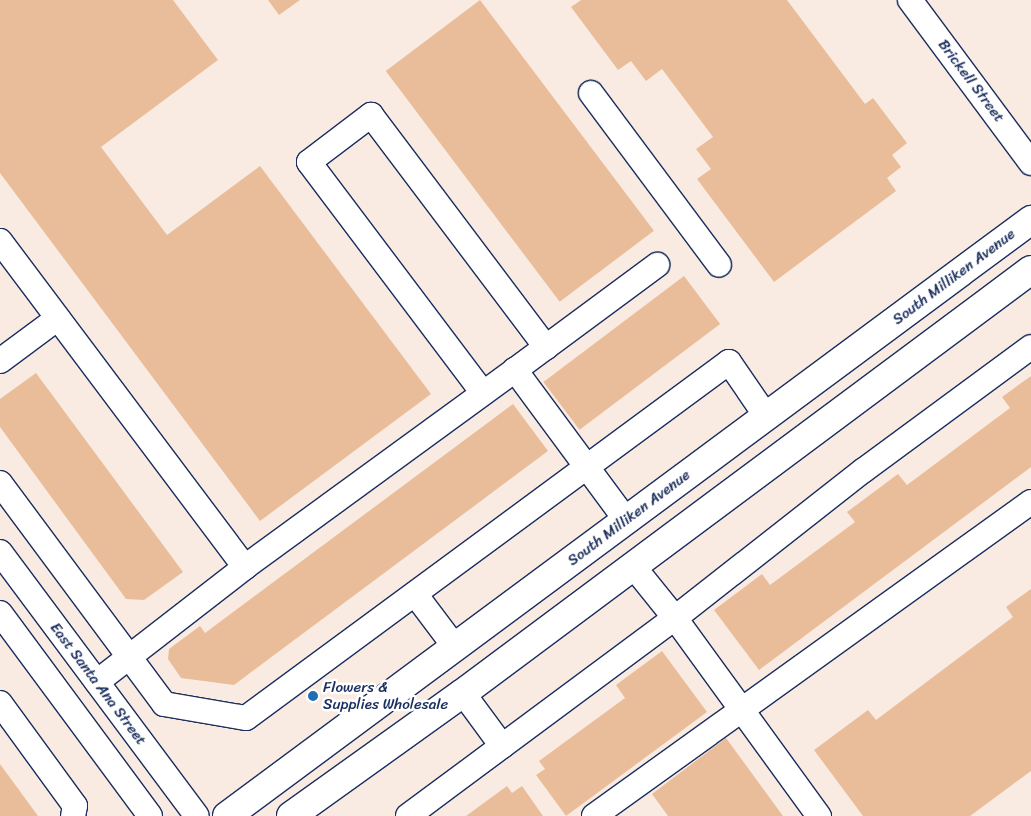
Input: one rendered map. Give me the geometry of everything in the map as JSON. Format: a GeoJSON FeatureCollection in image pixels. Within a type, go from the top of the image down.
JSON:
{"type":"FeatureCollection","features":[{"type":"Feature","properties":{"kind":"main road","name":"South Milliken Avenue"},"geometry":{"type":"LineString","coordinates":[[227,816],[1031,220]]}},
{"type":"Feature","properties":{"kind":"main road"},"geometry":{"type":"LineString","coordinates":[[291,816],[463,692],[1031,270]]}},
{"type":"Feature","properties":{"kind":"street","name":"Brickell Street"},"geometry":{"type":"LineString","coordinates":[[910,0],[1031,163]]}},
{"type":"Feature","properties":{"kind":"street"},"geometry":{"type":"LineString","coordinates":[[591,93],[719,265]]}},
{"type":"Feature","properties":{"kind":"street"},"geometry":{"type":"LineString","coordinates":[[483,392],[309,162],[372,115],[546,347]]}},
{"type":"Feature","properties":{"kind":"street"},"geometry":{"type":"LineString","coordinates":[[0,240],[246,567]]}},
{"type":"Feature","properties":{"kind":"street"},"geometry":{"type":"LineString","coordinates":[[96,682],[246,567],[657,265]]}},
{"type":"Feature","properties":{"kind":"street"},"geometry":{"type":"LineString","coordinates":[[0,361],[58,318]]}},
{"type":"Feature","properties":{"kind":"street"},"geometry":{"type":"LineString","coordinates":[[408,816],[675,618],[864,470],[1031,347]]}},
{"type":"Feature","properties":{"kind":"street"},"geometry":{"type":"LineString","coordinates":[[0,483],[127,657],[164,704],[246,718],[729,362],[766,416]]}},
{"type":"Feature","properties":{"kind":"street"},"geometry":{"type":"LineString","coordinates":[[515,370],[626,520]]}},
{"type":"Feature","properties":{"kind":"street"},"geometry":{"type":"LineString","coordinates":[[594,816],[718,724],[744,711],[1031,502]]}},
{"type":"Feature","properties":{"kind":"street","name":"East Santa Ana Street"},"geometry":{"type":"LineString","coordinates":[[0,552],[197,816]]}},
{"type":"Feature","properties":{"kind":"street"},"geometry":{"type":"LineString","coordinates":[[633,566],[675,618],[819,816]]}},
{"type":"Feature","properties":{"kind":"street"},"geometry":{"type":"LineString","coordinates":[[415,594],[455,647]]}},
{"type":"Feature","properties":{"kind":"street"},"geometry":{"type":"LineString","coordinates":[[0,613],[150,816]]}},
{"type":"Feature","properties":{"kind":"street"},"geometry":{"type":"LineString","coordinates":[[463,692],[502,746]]}},
{"type":"Feature","properties":{"kind":"street"},"geometry":{"type":"LineString","coordinates":[[0,703],[75,806],[73,816]]}},
{"type":"Feature","properties":{"kind":"shaded area"},"geometry":{"type":"Polygon","coordinates":[[[0,0],[1031,0],[1031,816],[0,816],[0,0]]]}},
{"type":"Feature","properties":{"kind":"building"},"geometry":{"type":"Polygon","coordinates":[[[0,0],[173,0],[218,60],[101,147],[167,235],[260,166],[431,394],[260,521],[0,173],[0,0]]]}},
{"type":"Feature","properties":{"kind":"building"},"geometry":{"type":"Polygon","coordinates":[[[268,0],[300,0],[279,15],[268,0]]]}},
{"type":"Feature","properties":{"kind":"building"},"geometry":{"type":"Polygon","coordinates":[[[480,0],[654,231],[560,302],[386,71],[480,0]]]}},
{"type":"Feature","properties":{"kind":"building"},"geometry":{"type":"Polygon","coordinates":[[[581,0],[787,0],[865,104],[873,98],[907,143],[892,155],[901,167],[887,178],[896,191],[774,282],[697,179],[711,169],[696,149],[713,137],[662,69],[646,81],[631,61],[618,70],[571,7],[581,0]]]}},
{"type":"Feature","properties":{"kind":"building"},"geometry":{"type":"Polygon","coordinates":[[[684,276],[720,324],[580,430],[543,382],[684,276]]]}},
{"type":"Feature","properties":{"kind":"building"},"geometry":{"type":"Polygon","coordinates":[[[36,373],[183,572],[144,600],[126,599],[0,427],[0,399],[36,373]]]}},
{"type":"Feature","properties":{"kind":"building"},"geometry":{"type":"Polygon","coordinates":[[[1031,376],[1031,467],[759,670],[714,610],[762,574],[770,585],[855,522],[847,512],[898,474],[907,485],[1010,408],[1002,397],[1031,376]]]}},
{"type":"Feature","properties":{"kind":"building"},"geometry":{"type":"Polygon","coordinates":[[[513,404],[548,451],[234,685],[181,678],[168,659],[169,649],[200,626],[205,633],[513,404]]]}},
{"type":"Feature","properties":{"kind":"building"},"geometry":{"type":"Polygon","coordinates":[[[1031,589],[1031,771],[970,816],[863,816],[814,750],[868,710],[876,720],[1013,617],[1006,607],[1031,589]]]}},
{"type":"Feature","properties":{"kind":"building"},"geometry":{"type":"Polygon","coordinates":[[[662,651],[707,712],[566,816],[536,775],[545,769],[539,761],[625,698],[616,685],[662,651]]]}},
{"type":"Feature","properties":{"kind":"building"},"geometry":{"type":"Polygon","coordinates":[[[726,738],[783,816],[668,816],[652,794],[726,738]]]}},
{"type":"Feature","properties":{"kind":"building"},"geometry":{"type":"Polygon","coordinates":[[[0,764],[38,816],[0,816],[0,764]]]}},
{"type":"Feature","properties":{"kind":"building"},"geometry":{"type":"Polygon","coordinates":[[[507,786],[512,793],[522,786],[543,816],[466,816],[507,786]]]}},
{"type":"Feature","properties":{"kind":"place","name":"Flowers & Supplies Wholesale"},"geometry":{"type":"Point","coordinates":[313,696]}}]}
